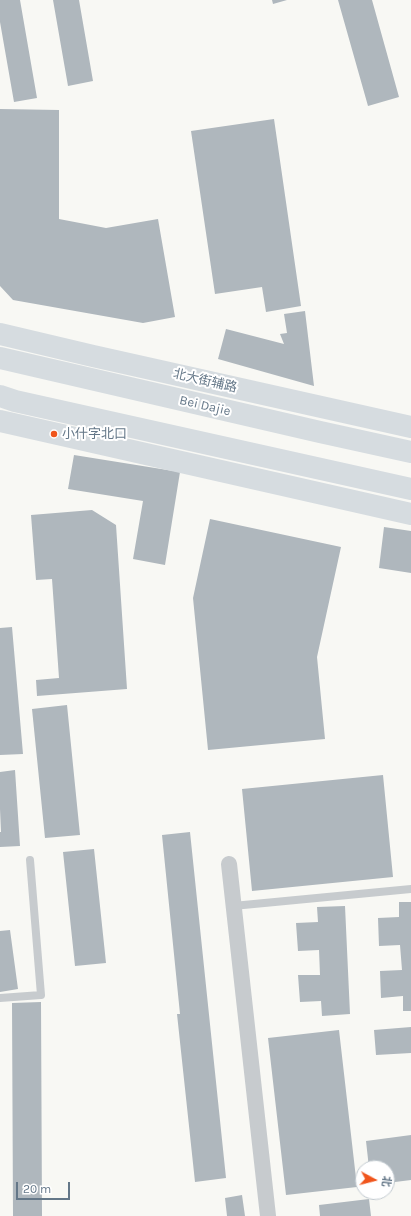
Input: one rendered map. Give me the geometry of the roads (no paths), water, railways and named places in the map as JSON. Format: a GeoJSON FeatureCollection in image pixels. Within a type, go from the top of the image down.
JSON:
{"type":"FeatureCollection","features":[{"type":"Feature","properties":{"kind":"main road","name":"北大街辅路"},"geometry":{"type":"LineString","coordinates":[[0,334],[411,427]]}},
{"type":"Feature","properties":{"kind":"main road"},"geometry":{"type":"LineString","coordinates":[[0,350],[30,365]]}},
{"type":"Feature","properties":{"kind":"main road","name":"Bei Dajie"},"geometry":{"type":"LineString","coordinates":[[0,358],[305,429],[411,452]]}},
{"type":"Feature","properties":{"kind":"main road"},"geometry":{"type":"LineString","coordinates":[[5,399],[411,489]]}},
{"type":"Feature","properties":{"kind":"main road"},"geometry":{"type":"LineString","coordinates":[[0,421],[411,514]]}},
{"type":"Feature","properties":{"kind":"street"},"geometry":{"type":"LineString","coordinates":[[229,864],[268,1216]]}},
{"type":"Feature","properties":{"kind":"lane"},"geometry":{"type":"LineString","coordinates":[[0,998],[41,995],[30,860]]}},
{"type":"Feature","properties":{"kind":"lane"},"geometry":{"type":"LineString","coordinates":[[233,906],[411,889]]}},
{"type":"Feature","properties":{"kind":"place","name":"小什字北口"},"geometry":{"type":"Point","coordinates":[54,434]}}]}
